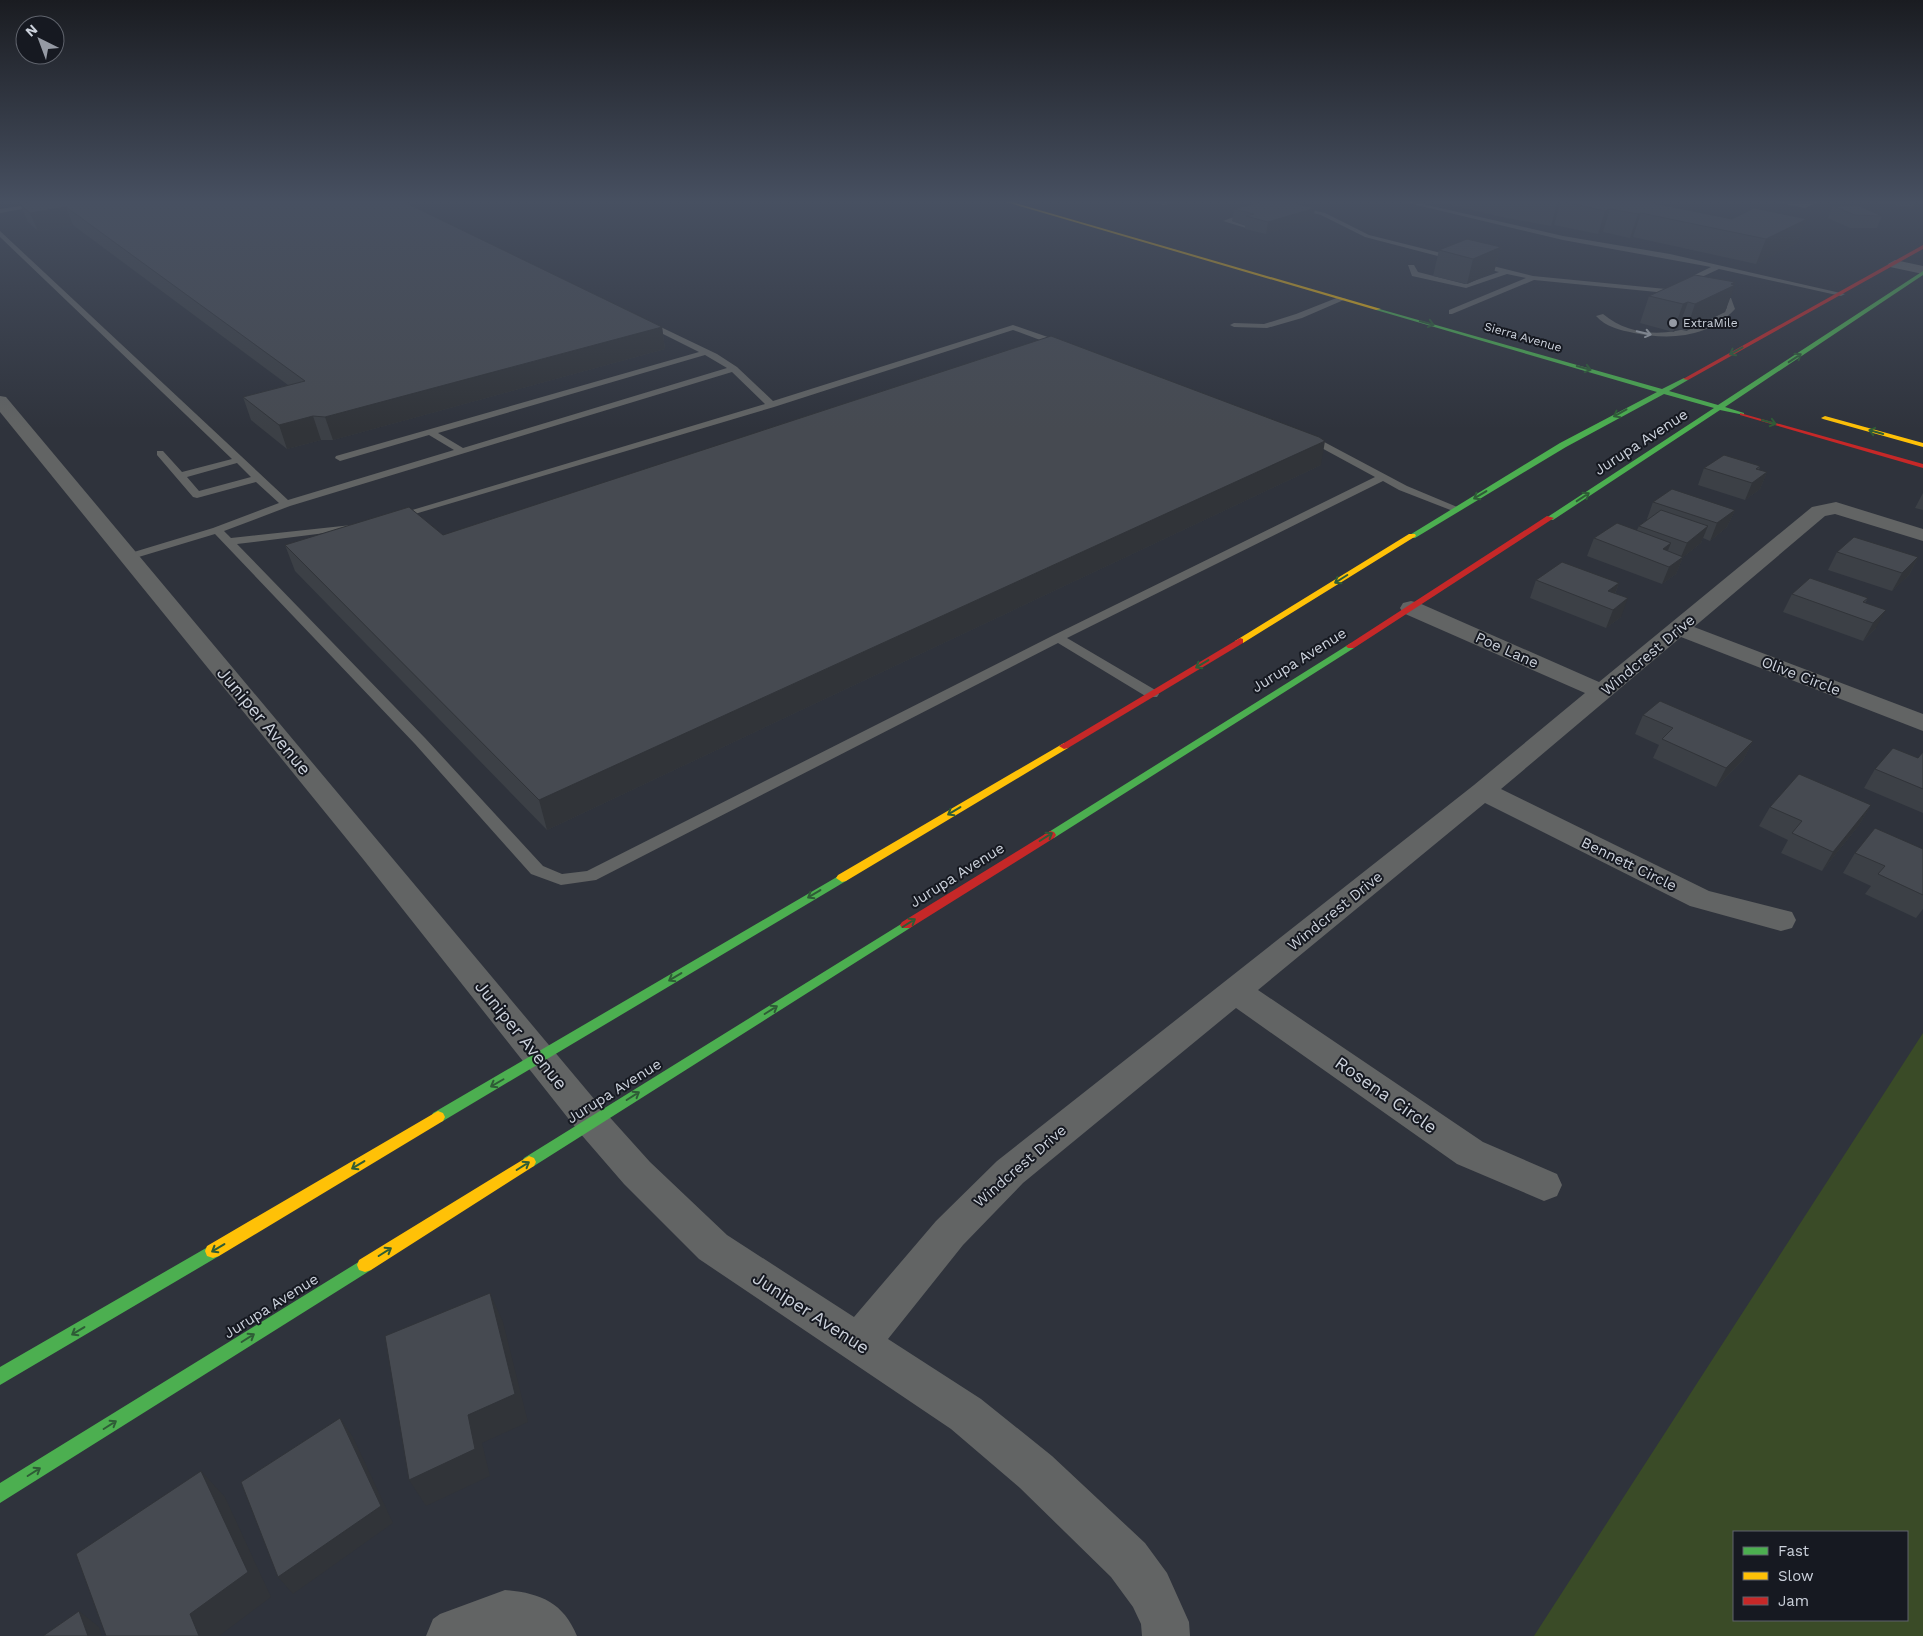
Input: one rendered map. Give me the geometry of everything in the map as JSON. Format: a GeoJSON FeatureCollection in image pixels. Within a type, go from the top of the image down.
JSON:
{"type":"FeatureCollection","features":[{"type":"Feature","properties":{"kind":"main road","name":"Sierra Avenue"},"geometry":{"type":"LineString","coordinates":[[1264,276],[1923,466]]}},
{"type":"Feature","properties":{"kind":"main road","name":"Jurupa Avenue"},"geometry":{"type":"LineString","coordinates":[[0,1377],[1152,694],[1563,445],[1873,276]]}},
{"type":"Feature","properties":{"kind":"main road","name":"Jurupa Avenue"},"geometry":{"type":"LineString","coordinates":[[0,1494],[1411,608],[1722,408],[1740,394],[1916,276]]}},
{"type":"Feature","properties":{"kind":"main road","name":"Sierra Avenue"},"geometry":{"type":"LineString","coordinates":[[1447,311],[1470,317]]}},
{"type":"Feature","properties":{"kind":"main road"},"geometry":{"type":"LineString","coordinates":[[1670,374],[1704,384]]}},
{"type":"Feature","properties":{"kind":"main road"},"geometry":{"type":"LineString","coordinates":[[1722,389],[1759,400]]}},
{"type":"Feature","properties":{"kind":"main road"},"geometry":{"type":"LineString","coordinates":[[1815,415],[1923,445]]}},
{"type":"Feature","properties":{"kind":"street","name":"Juniper Avenue"},"geometry":{"type":"LineString","coordinates":[[0,401],[373,852],[592,1122],[656,1194],[714,1247],[966,1414],[1036,1472],[1128,1560],[1150,1590],[1166,1629]]}},
{"type":"Feature","properties":{"kind":"street","name":"Windcrest Drive"},"geometry":{"type":"LineString","coordinates":[[859,1343],[938,1245],[989,1191],[1010,1172],[1483,791],[1680,629],[1819,511],[1836,508],[1923,535]]}},
{"type":"Feature","properties":{"kind":"street","name":"Poe Lane"},"geometry":{"type":"LineString","coordinates":[[1411,608],[1603,692]]}},
{"type":"Feature","properties":{"kind":"street","name":"Olive Circle"},"geometry":{"type":"LineString","coordinates":[[1680,629],[1923,723]]}},
{"type":"Feature","properties":{"kind":"street","name":"Bennett Circle"},"geometry":{"type":"LineString","coordinates":[[1483,791],[1700,899],[1781,920]]}},
{"type":"Feature","properties":{"kind":"street","name":"Rosena Circle"},"geometry":{"type":"LineString","coordinates":[[1235,991],[1470,1153],[1544,1185]]}},
{"type":"Feature","properties":{"kind":"street"},"geometry":{"type":"LineString","coordinates":[[450,1636],[457,1631],[505,1614],[530,1616],[553,1636]]}},
{"type":"Feature","properties":{"kind":"lane"},"geometry":{"type":"LineString","coordinates":[[46,276],[286,504]]}},
{"type":"Feature","properties":{"kind":"lane"},"geometry":{"type":"LineString","coordinates":[[1426,276],[1466,286],[1494,276]]}},
{"type":"Feature","properties":{"kind":"lane"},"geometry":{"type":"LineString","coordinates":[[1526,276],[1667,291],[1698,276]]}},
{"type":"Feature","properties":{"kind":"lane"},"geometry":{"type":"LineString","coordinates":[[1761,276],[1841,294]]}},
{"type":"Feature","properties":{"kind":"lane"},"geometry":{"type":"LineString","coordinates":[[1447,311],[1533,278]]}},
{"type":"Feature","properties":{"kind":"lane"},"geometry":{"type":"LineString","coordinates":[[1234,326],[1264,326],[1299,316],[1342,299]]}},
{"type":"Feature","properties":{"kind":"lane"},"geometry":{"type":"LineString","coordinates":[[1600,316],[1612,326],[1659,337],[1686,335],[1719,320],[1731,308],[1728,300]]}},
{"type":"Feature","properties":{"kind":"lane"},"geometry":{"type":"LineString","coordinates":[[636,316],[706,352],[734,369],[771,405]]}},
{"type":"Feature","properties":{"kind":"lane"},"geometry":{"type":"LineString","coordinates":[[384,520],[771,405],[1013,327],[1068,347]]}},
{"type":"Feature","properties":{"kind":"lane"},"geometry":{"type":"LineString","coordinates":[[340,458],[706,352]]}},
{"type":"Feature","properties":{"kind":"lane"},"geometry":{"type":"LineString","coordinates":[[128,557],[217,530],[286,504],[734,369]]}},
{"type":"Feature","properties":{"kind":"lane"},"geometry":{"type":"LineString","coordinates":[[1296,430],[1403,488],[1456,509]]}},
{"type":"Feature","properties":{"kind":"lane"},"geometry":{"type":"LineString","coordinates":[[430,432],[462,451]]}},
{"type":"Feature","properties":{"kind":"lane"},"geometry":{"type":"LineString","coordinates":[[160,453],[197,495],[258,478]]}},
{"type":"Feature","properties":{"kind":"lane"},"geometry":{"type":"LineString","coordinates":[[180,476],[239,460]]}},
{"type":"Feature","properties":{"kind":"lane"},"geometry":{"type":"LineString","coordinates":[[217,530],[420,741],[537,870],[561,880],[590,876],[1058,638],[1383,477]]}},
{"type":"Feature","properties":{"kind":"lane"},"geometry":{"type":"LineString","coordinates":[[228,542],[367,525]]}},
{"type":"Feature","properties":{"kind":"lane"},"geometry":{"type":"LineString","coordinates":[[1058,638],[1152,694]]}},
{"type":"Feature","properties":{"kind":"green space"},"geometry":{"type":"Polygon","coordinates":[[[1923,1033],[1923,1636],[1534,1636],[1923,1033]]]}},
{"type":"Feature","properties":{"kind":"building"},"geometry":{"type":"Polygon","coordinates":[[[161,276],[558,276],[662,327],[325,417],[313,416],[279,425],[243,397],[305,381],[161,276]]]}},
{"type":"Feature","properties":{"kind":"building"},"geometry":{"type":"Polygon","coordinates":[[[1692,276],[1735,282],[1731,284],[1735,285],[1695,304],[1688,302],[1683,304],[1649,296],[1692,276]]]}},
{"type":"Feature","properties":{"kind":"building"},"geometry":{"type":"Polygon","coordinates":[[[1051,336],[1319,437],[1325,441],[539,800],[285,545],[409,507],[443,535],[1051,336]]]}},
{"type":"Feature","properties":{"kind":"building"},"geometry":{"type":"Polygon","coordinates":[[[1724,455],[1760,466],[1756,469],[1767,472],[1752,483],[1704,468],[1724,455]]]}},
{"type":"Feature","properties":{"kind":"building"},"geometry":{"type":"Polygon","coordinates":[[[1672,489],[1735,510],[1717,523],[1653,502],[1672,489]]]}},
{"type":"Feature","properties":{"kind":"building"},"geometry":{"type":"Polygon","coordinates":[[[1661,510],[1708,526],[1687,543],[1639,526],[1661,510]]]}},
{"type":"Feature","properties":{"kind":"building"},"geometry":{"type":"Polygon","coordinates":[[[1617,523],[1671,543],[1663,549],[1683,557],[1669,567],[1594,538],[1617,523]]]}},
{"type":"Feature","properties":{"kind":"building"},"geometry":{"type":"Polygon","coordinates":[[[1854,537],[1918,557],[1902,573],[1837,552],[1854,537]]]}},
{"type":"Feature","properties":{"kind":"building"},"geometry":{"type":"Polygon","coordinates":[[[1562,562],[1619,583],[1608,591],[1628,598],[1613,610],[1536,580],[1562,562]]]}},
{"type":"Feature","properties":{"kind":"building"},"geometry":{"type":"Polygon","coordinates":[[[1810,578],[1868,598],[1863,602],[1886,610],[1873,623],[1792,594],[1810,578]]]}},
{"type":"Feature","properties":{"kind":"building"},"geometry":{"type":"Polygon","coordinates":[[[1660,701],[1753,741],[1726,768],[1662,739],[1673,728],[1643,715],[1660,701]]]}},
{"type":"Feature","properties":{"kind":"building"},"geometry":{"type":"Polygon","coordinates":[[[1893,748],[1918,758],[1923,752],[1923,789],[1875,769],[1893,748]]]}},
{"type":"Feature","properties":{"kind":"building"},"geometry":{"type":"Polygon","coordinates":[[[1799,774],[1871,805],[1833,852],[1792,833],[1802,821],[1770,807],[1799,774]]]}},
{"type":"Feature","properties":{"kind":"building"},"geometry":{"type":"Polygon","coordinates":[[[1875,828],[1923,849],[1923,895],[1878,874],[1885,866],[1855,853],[1875,828]]]}},
{"type":"Feature","properties":{"kind":"building"},"geometry":{"type":"Polygon","coordinates":[[[490,1293],[515,1394],[468,1415],[475,1449],[409,1480],[385,1336],[490,1293]]]}},
{"type":"Feature","properties":{"kind":"building"},"geometry":{"type":"Polygon","coordinates":[[[340,1418],[381,1506],[278,1577],[241,1482],[340,1418]]]}},
{"type":"Feature","properties":{"kind":"building"},"geometry":{"type":"Polygon","coordinates":[[[201,1471],[248,1572],[190,1614],[199,1636],[106,1636],[76,1554],[201,1471]]]}},
{"type":"Feature","properties":{"kind":"building"},"geometry":{"type":"Polygon","coordinates":[[[79,1611],[88,1636],[43,1636],[79,1611]]]}},
{"type":"Feature","properties":{"kind":"traffic: fast"},"geometry":{"type":"LineString","coordinates":[[1740,394],[1918,276]]}},
{"type":"Feature","properties":{"kind":"traffic: fast"},"geometry":{"type":"LineString","coordinates":[[1378,309],[1742,414]]}},
{"type":"Feature","properties":{"kind":"traffic: fast"},"geometry":{"type":"LineString","coordinates":[[1412,536],[1563,445],[1686,379]]}},
{"type":"Feature","properties":{"kind":"traffic: fast"},"geometry":{"type":"LineString","coordinates":[[1550,518],[1740,394]]}},
{"type":"Feature","properties":{"kind":"traffic: fast"},"geometry":{"type":"LineString","coordinates":[[1050,835],[1351,646]]}},
{"type":"Feature","properties":{"kind":"traffic: fast"},"geometry":{"type":"LineString","coordinates":[[438,1117],[842,878]]}},
{"type":"Feature","properties":{"kind":"traffic: fast"},"geometry":{"type":"LineString","coordinates":[[529,1162],[906,925]]}},
{"type":"Feature","properties":{"kind":"traffic: fast"},"geometry":{"type":"LineString","coordinates":[[0,1377],[213,1251]]}},
{"type":"Feature","properties":{"kind":"traffic: fast"},"geometry":{"type":"LineString","coordinates":[[0,1494],[365,1265]]}},
{"type":"Feature","properties":{"kind":"traffic: slow"},"geometry":{"type":"LineString","coordinates":[[1265,276],[1378,309]]}},
{"type":"Feature","properties":{"kind":"traffic: slow"},"geometry":{"type":"LineString","coordinates":[[1825,418],[1923,445]]}},
{"type":"Feature","properties":{"kind":"traffic: slow"},"geometry":{"type":"LineString","coordinates":[[1240,641],[1412,536]]}},
{"type":"Feature","properties":{"kind":"traffic: slow"},"geometry":{"type":"LineString","coordinates":[[842,878],[1064,746]]}},
{"type":"Feature","properties":{"kind":"traffic: slow"},"geometry":{"type":"LineString","coordinates":[[213,1251],[438,1117]]}},
{"type":"Feature","properties":{"kind":"traffic: slow"},"geometry":{"type":"LineString","coordinates":[[365,1265],[529,1162]]}},
{"type":"Feature","properties":{"kind":"traffic: jam"},"geometry":{"type":"LineString","coordinates":[[1686,379],[1870,276]]}},
{"type":"Feature","properties":{"kind":"traffic: jam"},"geometry":{"type":"LineString","coordinates":[[1742,414],[1923,466]]}},
{"type":"Feature","properties":{"kind":"traffic: jam"},"geometry":{"type":"LineString","coordinates":[[1351,646],[1550,518]]}},
{"type":"Feature","properties":{"kind":"traffic: jam"},"geometry":{"type":"LineString","coordinates":[[1064,746],[1240,641]]}},
{"type":"Feature","properties":{"kind":"traffic: jam"},"geometry":{"type":"LineString","coordinates":[[906,925],[1050,835]]}},
{"type":"Feature","properties":{"kind":"place","name":"ExtraMile"},"geometry":{"type":"Point","coordinates":[1673,323]}}]}
